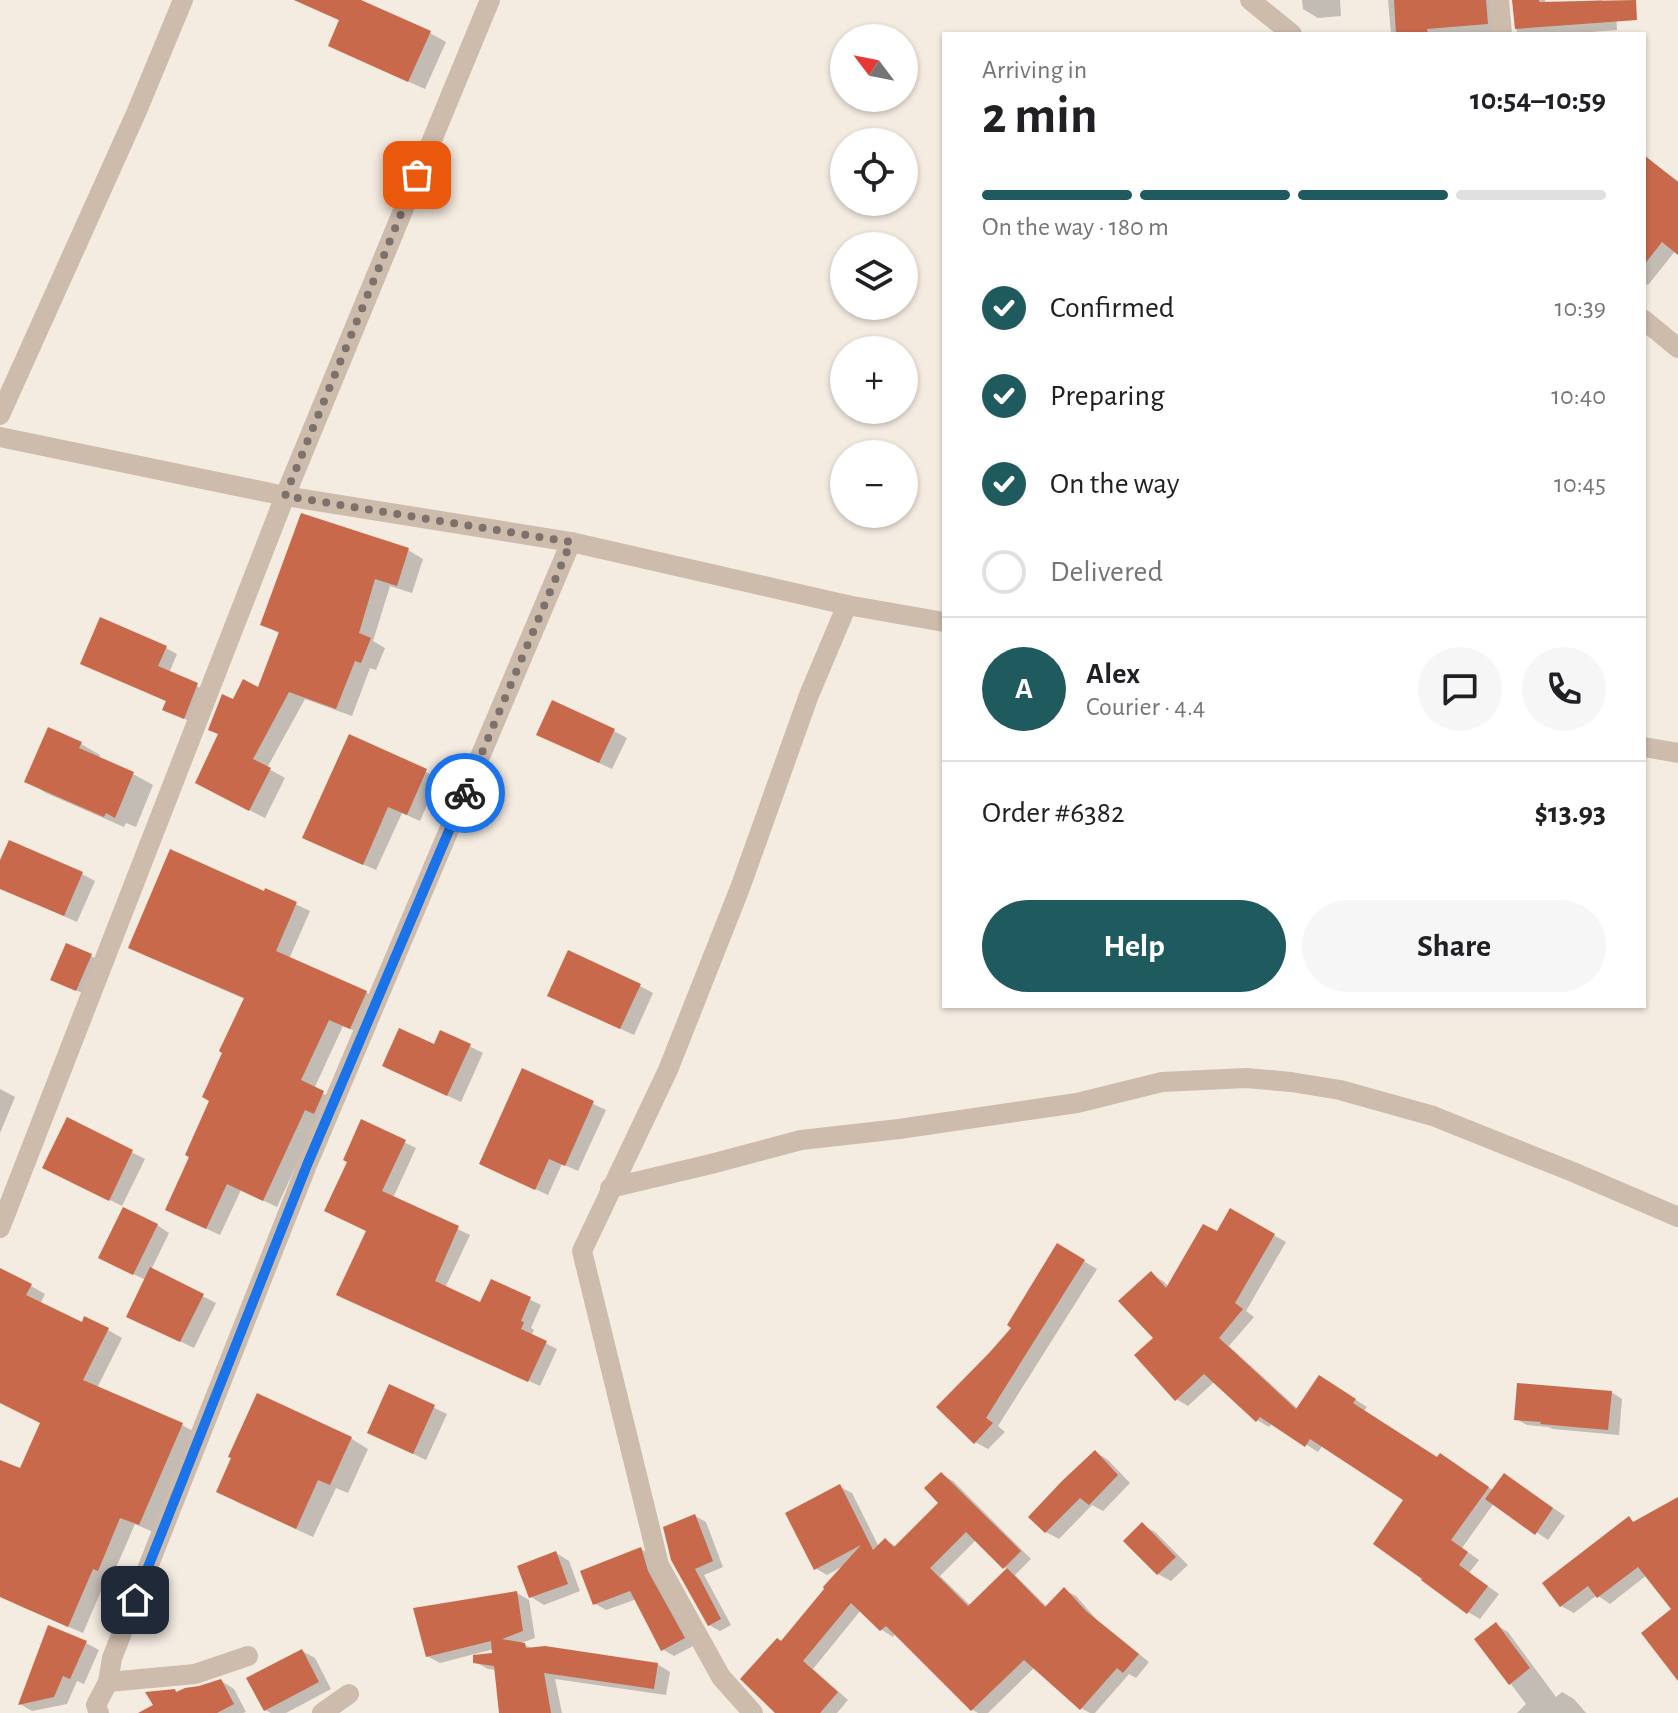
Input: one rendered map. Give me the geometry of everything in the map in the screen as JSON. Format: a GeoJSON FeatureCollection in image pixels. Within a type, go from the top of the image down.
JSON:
{"type":"FeatureCollection","features":[{"type":"Feature","properties":{"kind":"street"},"geometry":{"type":"LineString","coordinates":[[0,415],[131,126],[183,0]]}},
{"type":"Feature","properties":{"kind":"street"},"geometry":{"type":"LineString","coordinates":[[0,1228],[285,496],[490,0]]}},
{"type":"Feature","properties":{"kind":"street"},"geometry":{"type":"LineString","coordinates":[[1250,0],[1290,32]]}},
{"type":"Feature","properties":{"kind":"street"},"geometry":{"type":"LineString","coordinates":[[1499,0],[1502,32]]}},
{"type":"Feature","properties":{"kind":"street"},"geometry":{"type":"LineString","coordinates":[[1646,322],[1678,348]]}},
{"type":"Feature","properties":{"kind":"street"},"geometry":{"type":"LineString","coordinates":[[0,437],[285,496],[571,542],[847,605],[942,622]]}},
{"type":"Feature","properties":{"kind":"street"},"geometry":{"type":"LineString","coordinates":[[99,1713],[96,1705],[108,1682],[112,1658],[307,1165],[571,542]]}},
{"type":"Feature","properties":{"kind":"street"},"geometry":{"type":"LineString","coordinates":[[753,1713],[721,1677],[659,1565],[582,1251],[668,1070],[740,888],[809,695],[847,605]]}},
{"type":"Feature","properties":{"kind":"street"},"geometry":{"type":"LineString","coordinates":[[1646,747],[1678,753]]}},
{"type":"Feature","properties":{"kind":"street"},"geometry":{"type":"LineString","coordinates":[[610,1188],[801,1140],[1077,1103],[1162,1082],[1246,1078],[1340,1090],[1433,1116],[1678,1217]]}},
{"type":"Feature","properties":{"kind":"street"},"geometry":{"type":"LineString","coordinates":[[108,1682],[195,1674],[248,1656]]}},
{"type":"Feature","properties":{"kind":"street"},"geometry":{"type":"LineString","coordinates":[[322,1713],[349,1694]]}},
{"type":"Feature","properties":{"kind":"building"},"geometry":{"type":"Polygon","coordinates":[[[294,0],[361,0],[431,31],[408,82],[328,46],[339,20],[294,0]]]}},
{"type":"Feature","properties":{"kind":"building"},"geometry":{"type":"Polygon","coordinates":[[[1394,0],[1486,0],[1488,24],[1427,29],[1428,32],[1396,32],[1394,0]]]}},
{"type":"Feature","properties":{"kind":"building"},"geometry":{"type":"Polygon","coordinates":[[[1512,0],[1636,0],[1637,20],[1515,29],[1512,0]]]}},
{"type":"Feature","properties":{"kind":"building"},"geometry":{"type":"Polygon","coordinates":[[[1646,157],[1678,182],[1678,255],[1662,242],[1646,262],[1646,157]]]}},
{"type":"Feature","properties":{"kind":"building"},"geometry":{"type":"Polygon","coordinates":[[[301,513],[409,548],[397,586],[375,579],[359,633],[371,638],[361,663],[355,661],[336,709],[289,692],[253,759],[271,768],[249,811],[195,783],[218,734],[208,730],[222,694],[233,699],[243,679],[258,687],[279,632],[260,625],[301,513]]]}},
{"type":"Feature","properties":{"kind":"building"},"geometry":{"type":"Polygon","coordinates":[[[100,617],[167,646],[158,666],[198,683],[184,719],[162,710],[166,701],[80,664],[100,617]]]}},
{"type":"Feature","properties":{"kind":"building"},"geometry":{"type":"Polygon","coordinates":[[[552,700],[615,729],[599,763],[536,735],[552,700]]]}},
{"type":"Feature","properties":{"kind":"building"},"geometry":{"type":"Polygon","coordinates":[[[48,727],[82,742],[79,748],[134,772],[115,818],[106,813],[104,817],[24,782],[48,727]]]}},
{"type":"Feature","properties":{"kind":"building"},"geometry":{"type":"Polygon","coordinates":[[[349,734],[427,769],[407,815],[388,807],[363,865],[302,838],[349,734]]]}},
{"type":"Feature","properties":{"kind":"building"},"geometry":{"type":"Polygon","coordinates":[[[9,840],[83,872],[64,916],[0,889],[0,860],[9,840]]]}},
{"type":"Feature","properties":{"kind":"building"},"geometry":{"type":"Polygon","coordinates":[[[170,849],[264,891],[265,888],[297,902],[276,951],[367,991],[350,1029],[329,1020],[301,1080],[324,1091],[314,1114],[305,1110],[263,1201],[227,1184],[206,1229],[165,1210],[189,1157],[185,1155],[209,1101],[202,1097],[222,1053],[219,1051],[244,998],[128,948],[170,849]]]}},
{"type":"Feature","properties":{"kind":"building"},"geometry":{"type":"Polygon","coordinates":[[[66,943],[92,954],[76,991],[50,980],[66,943]]]}},
{"type":"Feature","properties":{"kind":"building"},"geometry":{"type":"Polygon","coordinates":[[[568,950],[641,984],[620,1029],[547,996],[568,950]]]}},
{"type":"Feature","properties":{"kind":"building"},"geometry":{"type":"Polygon","coordinates":[[[399,1028],[434,1044],[440,1030],[471,1044],[447,1096],[382,1066],[399,1028]]]}},
{"type":"Feature","properties":{"kind":"building"},"geometry":{"type":"Polygon","coordinates":[[[522,1068],[594,1101],[565,1166],[549,1159],[535,1190],[479,1164],[522,1068]]]}},
{"type":"Feature","properties":{"kind":"building"},"geometry":{"type":"Polygon","coordinates":[[[67,1117],[133,1150],[109,1201],[42,1168],[67,1117]]]}},
{"type":"Feature","properties":{"kind":"building"},"geometry":{"type":"Polygon","coordinates":[[[361,1119],[406,1140],[382,1191],[459,1226],[435,1281],[480,1302],[491,1279],[531,1297],[521,1329],[547,1341],[528,1382],[336,1295],[366,1231],[324,1211],[347,1162],[343,1160],[361,1119]]]}},
{"type":"Feature","properties":{"kind":"building"},"geometry":{"type":"Polygon","coordinates":[[[123,1207],[158,1224],[133,1275],[98,1258],[123,1207]]]}},
{"type":"Feature","properties":{"kind":"building"},"geometry":{"type":"Polygon","coordinates":[[[1230,1208],[1275,1234],[1235,1303],[1243,1309],[1219,1338],[1296,1409],[1319,1375],[1356,1399],[1353,1403],[1437,1457],[1440,1453],[1489,1487],[1451,1540],[1468,1552],[1459,1565],[1488,1586],[1467,1614],[1373,1544],[1403,1500],[1310,1439],[1305,1447],[1260,1417],[1256,1422],[1204,1374],[1175,1401],[1134,1355],[1153,1338],[1118,1301],[1151,1271],[1166,1288],[1203,1224],[1217,1231],[1230,1208]]]}},
{"type":"Feature","properties":{"kind":"building"},"geometry":{"type":"Polygon","coordinates":[[[1057,1243],[1085,1260],[986,1418],[993,1423],[974,1444],[936,1407],[1011,1328],[1007,1325],[1057,1243]]]}},
{"type":"Feature","properties":{"kind":"building"},"geometry":{"type":"Polygon","coordinates":[[[150,1267],[204,1294],[180,1342],[126,1317],[150,1267]]]}},
{"type":"Feature","properties":{"kind":"building"},"geometry":{"type":"Polygon","coordinates":[[[0,1268],[32,1284],[26,1295],[82,1322],[84,1316],[109,1328],[83,1380],[183,1423],[139,1525],[120,1518],[98,1571],[93,1569],[68,1627],[0,1597],[0,1460],[20,1468],[40,1423],[0,1403],[0,1268]]]}},
{"type":"Feature","properties":{"kind":"building"},"geometry":{"type":"Polygon","coordinates":[[[1517,1383],[1612,1391],[1608,1430],[1514,1420],[1517,1383]]]}},
{"type":"Feature","properties":{"kind":"building"},"geometry":{"type":"Polygon","coordinates":[[[389,1384],[435,1405],[413,1454],[367,1433],[389,1384]]]}},
{"type":"Feature","properties":{"kind":"building"},"geometry":{"type":"Polygon","coordinates":[[[257,1393],[352,1437],[330,1485],[318,1480],[296,1529],[216,1492],[257,1393]]]}},
{"type":"Feature","properties":{"kind":"building"},"geometry":{"type":"Polygon","coordinates":[[[1095,1450],[1118,1475],[1089,1505],[1080,1498],[1045,1533],[1028,1517],[1095,1450]]]}},
{"type":"Feature","properties":{"kind":"building"},"geometry":{"type":"Polygon","coordinates":[[[941,1472],[1021,1551],[1003,1569],[966,1532],[930,1568],[968,1606],[1007,1568],[1045,1607],[1064,1587],[1086,1611],[1139,1654],[1123,1673],[1117,1668],[1080,1710],[1024,1660],[971,1711],[886,1626],[880,1631],[851,1603],[803,1661],[838,1692],[820,1713],[775,1713],[740,1679],[777,1638],[781,1641],[861,1545],[814,1570],[785,1513],[840,1484],[873,1550],[885,1538],[894,1547],[938,1503],[924,1488],[941,1472]]]}},
{"type":"Feature","properties":{"kind":"building"},"geometry":{"type":"Polygon","coordinates":[[[1504,1473],[1553,1508],[1535,1535],[1485,1499],[1504,1473]]]}},
{"type":"Feature","properties":{"kind":"building"},"geometry":{"type":"Polygon","coordinates":[[[1678,1497],[1678,1681],[1641,1633],[1671,1609],[1638,1567],[1597,1598],[1588,1586],[1560,1607],[1542,1583],[1629,1516],[1633,1522],[1678,1497]]]}},
{"type":"Feature","properties":{"kind":"building"},"geometry":{"type":"Polygon","coordinates":[[[695,1514],[713,1561],[695,1569],[721,1619],[708,1626],[671,1560],[663,1527],[695,1514]]]}},
{"type":"Feature","properties":{"kind":"building"},"geometry":{"type":"Polygon","coordinates":[[[1142,1522],[1176,1557],[1157,1575],[1123,1541],[1142,1522]]]}},
{"type":"Feature","properties":{"kind":"building"},"geometry":{"type":"Polygon","coordinates":[[[641,1547],[648,1571],[685,1638],[661,1651],[630,1591],[593,1605],[580,1571],[641,1547]]]}},
{"type":"Feature","properties":{"kind":"building"},"geometry":{"type":"Polygon","coordinates":[[[556,1551],[568,1584],[529,1598],[517,1566],[556,1551]]]}},
{"type":"Feature","properties":{"kind":"building"},"geometry":{"type":"Polygon","coordinates":[[[517,1591],[523,1631],[502,1639],[525,1643],[526,1648],[545,1646],[658,1663],[654,1689],[544,1673],[551,1713],[499,1713],[494,1666],[473,1663],[473,1655],[492,1653],[491,1641],[426,1657],[413,1608],[517,1591]]]}},
{"type":"Feature","properties":{"kind":"building"},"geometry":{"type":"Polygon","coordinates":[[[1496,1622],[1530,1668],[1509,1685],[1474,1639],[1496,1622]]]}},
{"type":"Feature","properties":{"kind":"building"},"geometry":{"type":"Polygon","coordinates":[[[48,1625],[87,1641],[70,1679],[63,1676],[54,1697],[18,1705],[48,1625]]]}},
{"type":"Feature","properties":{"kind":"building"},"geometry":{"type":"Polygon","coordinates":[[[302,1649],[319,1682],[264,1711],[246,1678],[302,1649]]]}},
{"type":"Feature","properties":{"kind":"building"},"geometry":{"type":"Polygon","coordinates":[[[221,1679],[234,1704],[217,1713],[138,1713],[153,1705],[145,1692],[175,1689],[176,1692],[221,1679]]]}},
{"type":"Feature","properties":{"kind":"way so far"},"geometry":{"type":"LineString","coordinates":[[417,175],[285,496],[571,542],[465,793]]}},
{"type":"Feature","properties":{"kind":"route"},"geometry":{"type":"LineString","coordinates":[[135,1600],[307,1165],[465,793]]}}]}
